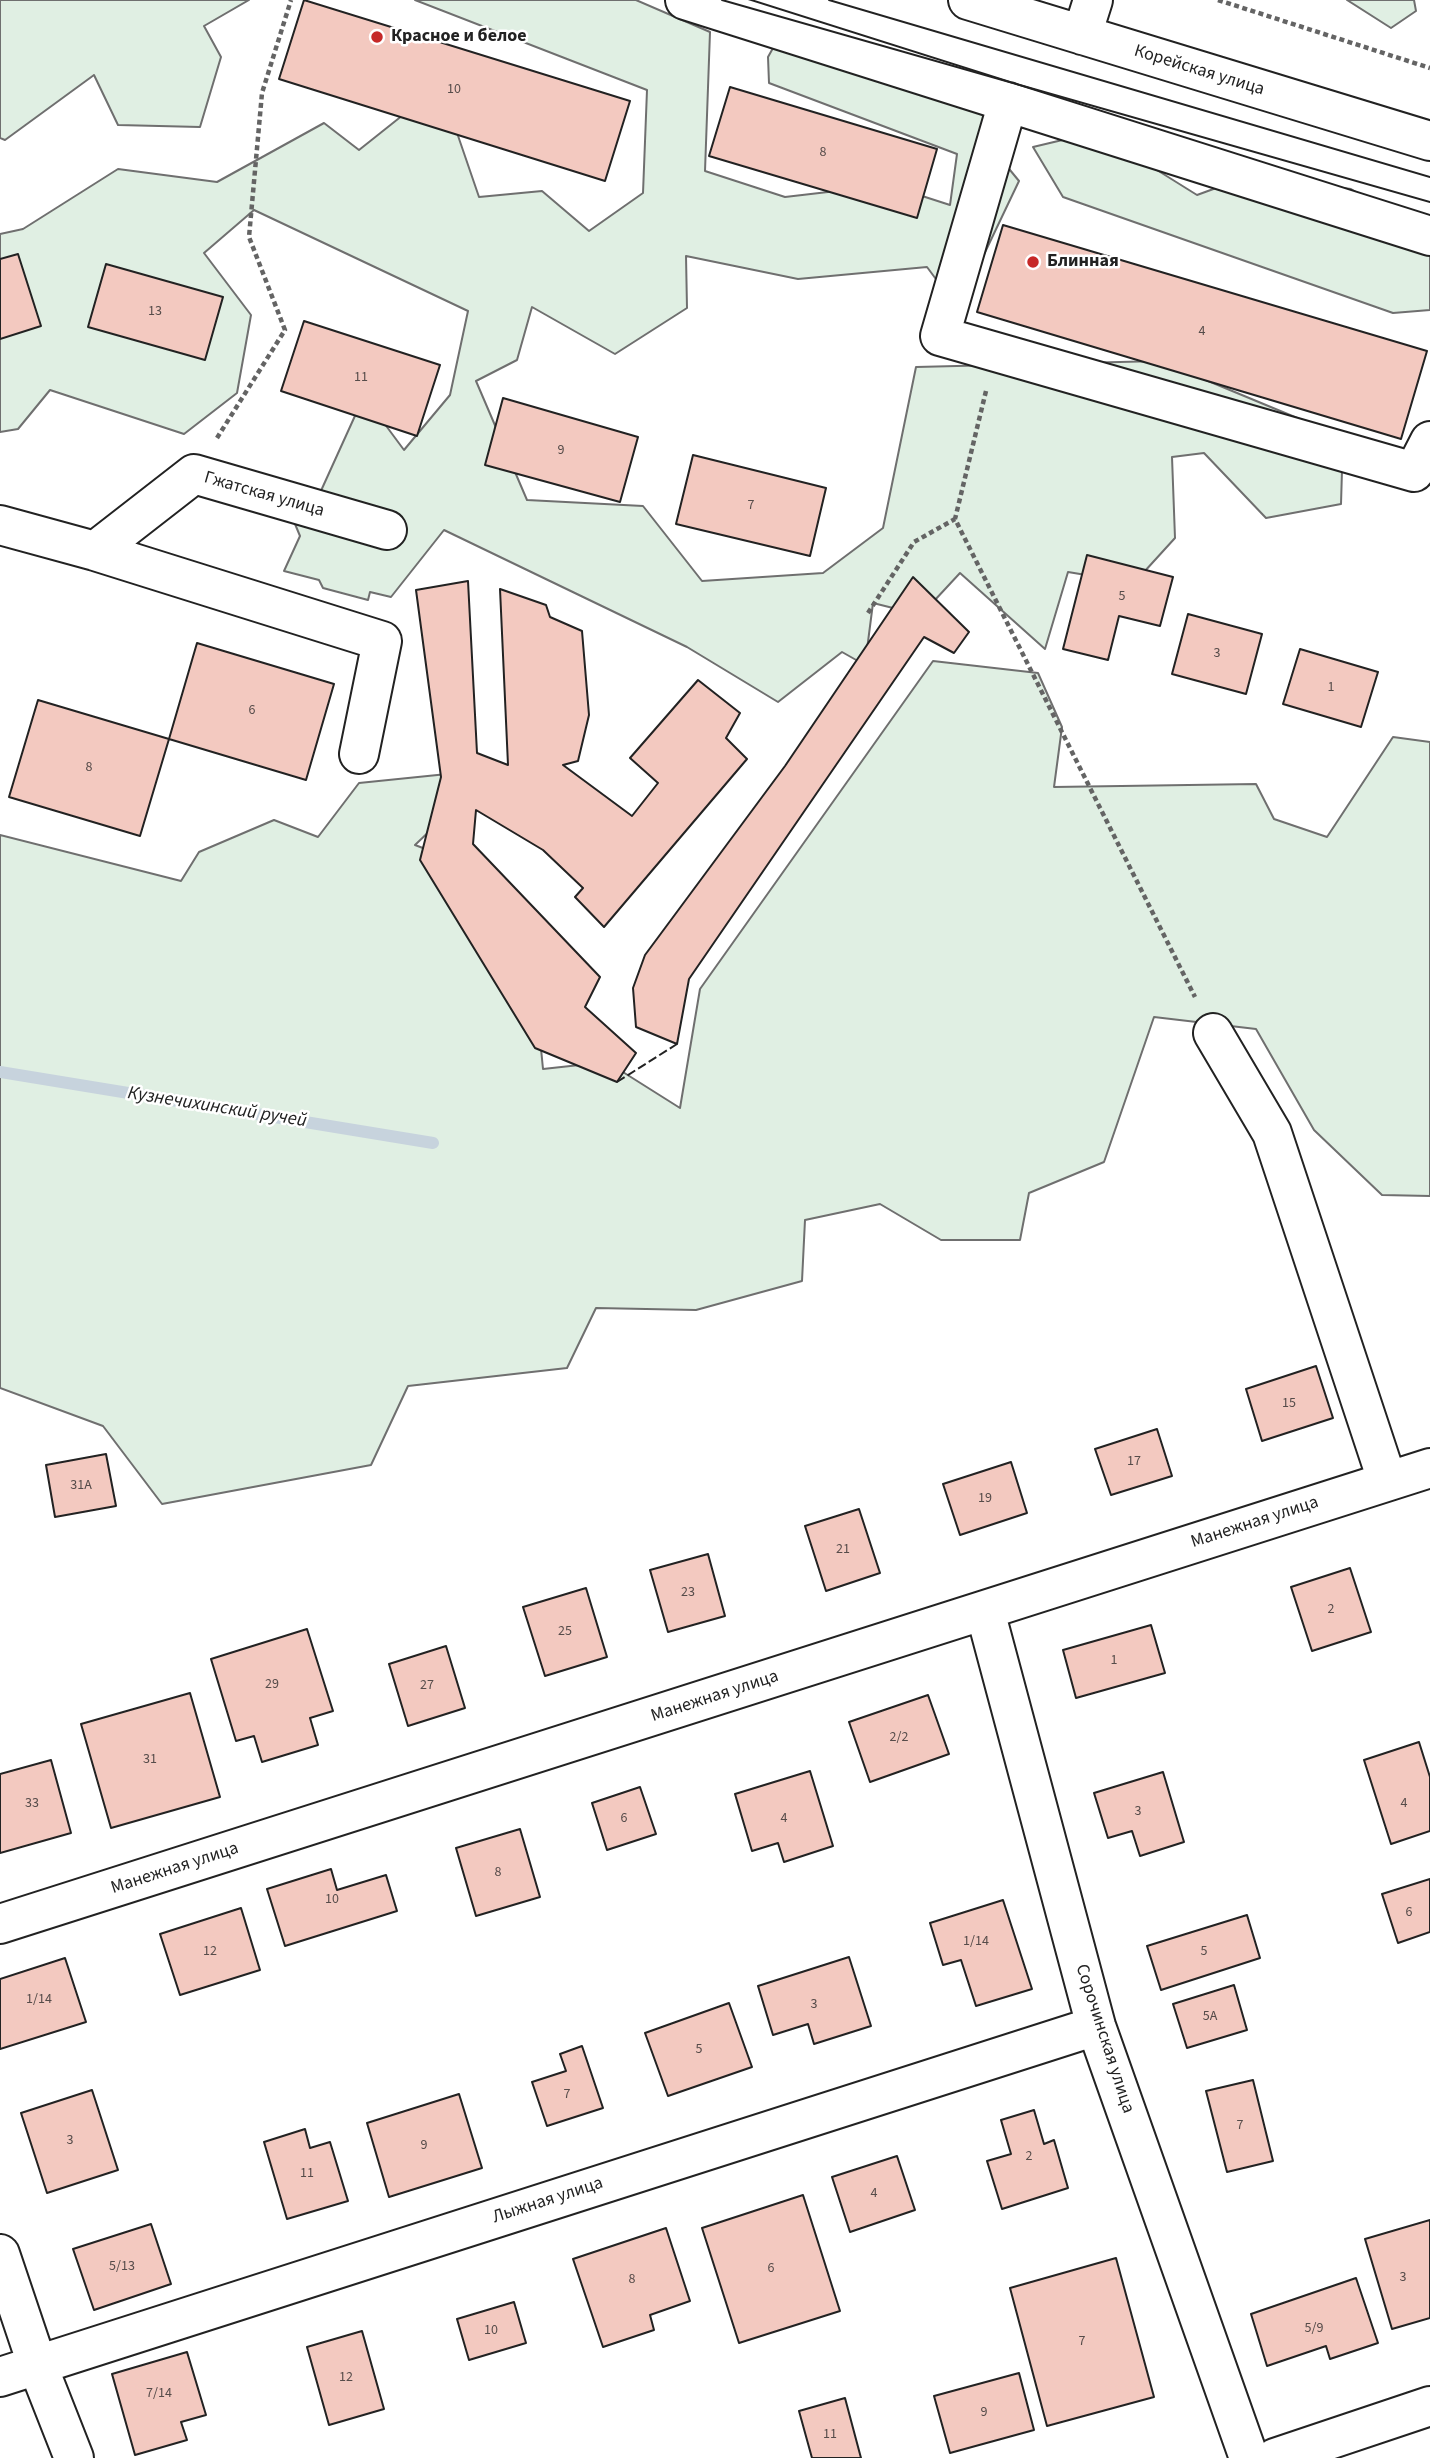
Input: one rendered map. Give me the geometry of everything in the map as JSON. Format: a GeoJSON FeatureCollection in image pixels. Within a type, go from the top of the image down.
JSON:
{"type":"FeatureCollection","features":[{"type":"Feature","properties":{"kind":"street"},"geometry":{"type":"LineString","coordinates":[[685,0],[1430,236]]}},
{"type":"Feature","properties":{"kind":"street","name":"Корейская улица"},"geometry":{"type":"LineString","coordinates":[[968,0],[1087,18],[1430,141]]}},
{"type":"Feature","properties":{"kind":"street"},"geometry":{"type":"LineString","coordinates":[[1008,102],[940,336],[1414,472],[1430,441]]}},
{"type":"Feature","properties":{"kind":"street","name":"Гжатская улица"},"geometry":{"type":"LineString","coordinates":[[94,551],[194,474],[387,530]]}},
{"type":"Feature","properties":{"kind":"street"},"geometry":{"type":"LineString","coordinates":[[0,525],[94,551],[382,640],[359,754]]}},
{"type":"Feature","properties":{"kind":"street"},"geometry":{"type":"LineString","coordinates":[[1213,1033],[1272,1133],[1387,1480]]}},
{"type":"Feature","properties":{"kind":"street","name":"Манежная улица"},"geometry":{"type":"LineString","coordinates":[[0,1924],[1430,1468]]}},
{"type":"Feature","properties":{"kind":"street","name":"Сорочинская улица"},"geometry":{"type":"LineString","coordinates":[[985,1611],[1096,2026],[1249,2458]]}},
{"type":"Feature","properties":{"kind":"street","name":"Лыжная улица"},"geometry":{"type":"LineString","coordinates":[[0,2376],[1096,2026]]}},
{"type":"Feature","properties":{"kind":"street"},"geometry":{"type":"LineString","coordinates":[[0,2254],[37,2364],[74,2458]]}},
{"type":"Feature","properties":{"kind":"street"},"geometry":{"type":"LineString","coordinates":[[1275,2458],[1430,2406]]}},
{"type":"Feature","properties":{"kind":"path"},"geometry":{"type":"LineString","coordinates":[[194,474],[285,330],[248,237],[262,93],[291,0]]}},
{"type":"Feature","properties":{"kind":"path"},"geometry":{"type":"LineString","coordinates":[[1217,0],[1430,68]]}},
{"type":"Feature","properties":{"kind":"path"},"geometry":{"type":"LineString","coordinates":[[996,352],[955,519],[1213,1033]]}},
{"type":"Feature","properties":{"kind":"path"},"geometry":{"type":"LineString","coordinates":[[868,613],[914,542],[955,519]]}},
{"type":"Feature","properties":{"kind":"green space"},"geometry":{"type":"Polygon","coordinates":[[[0,0],[249,0],[204,26],[221,57],[200,127],[118,125],[94,75],[5,140],[0,138],[0,0]]]}},
{"type":"Feature","properties":{"kind":"green space"},"geometry":{"type":"Polygon","coordinates":[[[415,0],[636,0],[710,32],[705,171],[785,197],[888,185],[950,205],[957,154],[769,83],[768,57],[786,25],[991,88],[987,142],[1019,181],[958,309],[927,267],[798,279],[686,256],[687,308],[615,354],[532,307],[517,360],[476,381],[527,500],[643,506],[702,581],[823,573],[883,528],[916,367],[1160,361],[1343,437],[1341,504],[1266,518],[1204,453],[1172,457],[1175,538],[1134,583],[1068,572],[1045,649],[960,573],[921,615],[873,603],[865,665],[842,652],[778,702],[687,647],[444,530],[391,597],[370,592],[368,600],[323,588],[319,580],[284,571],[300,536],[295,524],[305,526],[364,396],[404,450],[450,395],[468,311],[254,210],[204,253],[251,315],[237,393],[184,434],[50,390],[18,429],[0,432],[0,234],[23,229],[118,169],[217,182],[324,123],[359,150],[408,111],[455,127],[479,197],[542,191],[589,231],[643,193],[647,90],[415,0]]]}},
{"type":"Feature","properties":{"kind":"green space"},"geometry":{"type":"Polygon","coordinates":[[[1347,0],[1414,0],[1416,11],[1391,28],[1347,0]]]}},
{"type":"Feature","properties":{"kind":"green space"},"geometry":{"type":"Polygon","coordinates":[[[1096,132],[1197,195],[1249,176],[1351,189],[1430,234],[1430,310],[1393,313],[1063,197],[1033,147],[1096,132]]]}},
{"type":"Feature","properties":{"kind":"green space"},"geometry":{"type":"Polygon","coordinates":[[[933,661],[1038,673],[1062,727],[1054,787],[1256,784],[1274,819],[1327,837],[1393,737],[1430,742],[1430,1196],[1382,1195],[1314,1130],[1256,1029],[1154,1017],[1104,1162],[1029,1193],[1020,1240],[941,1240],[880,1204],[805,1220],[802,1281],[696,1310],[596,1308],[567,1368],[408,1386],[371,1465],[162,1504],[103,1426],[0,1388],[0,835],[181,881],[199,852],[274,820],[318,837],[359,783],[457,773],[459,803],[415,845],[475,868],[535,987],[543,1069],[607,1062],[680,1108],[700,989],[933,661]]]}},
{"type":"Feature","properties":{"kind":"building"},"geometry":{"type":"Polygon","coordinates":[[[304,0],[630,101],[605,181],[279,79],[304,0]]]}},
{"type":"Feature","properties":{"kind":"building"},"geometry":{"type":"Polygon","coordinates":[[[730,87],[937,149],[917,218],[709,156],[730,87]]]}},
{"type":"Feature","properties":{"kind":"building"},"geometry":{"type":"Polygon","coordinates":[[[1003,225],[1427,351],[1401,439],[977,312],[1003,225]]]}},
{"type":"Feature","properties":{"kind":"building"},"geometry":{"type":"Polygon","coordinates":[[[18,254],[41,326],[0,339],[0,259],[18,254]]]}},
{"type":"Feature","properties":{"kind":"building"},"geometry":{"type":"Polygon","coordinates":[[[106,264],[223,297],[205,360],[88,327],[106,264]]]}},
{"type":"Feature","properties":{"kind":"building"},"geometry":{"type":"Polygon","coordinates":[[[304,321],[440,365],[417,436],[281,391],[304,321]]]}},
{"type":"Feature","properties":{"kind":"building"},"geometry":{"type":"Polygon","coordinates":[[[503,398],[638,437],[620,502],[485,465],[503,398]]]}},
{"type":"Feature","properties":{"kind":"building"},"geometry":{"type":"Polygon","coordinates":[[[693,455],[826,488],[810,556],[676,524],[693,455]]]}},
{"type":"Feature","properties":{"kind":"building"},"geometry":{"type":"Polygon","coordinates":[[[1087,555],[1173,577],[1160,626],[1119,616],[1108,660],[1063,649],[1087,555]]]}},
{"type":"Feature","properties":{"kind":"building"},"geometry":{"type":"Polygon","coordinates":[[[913,577],[969,632],[954,653],[924,637],[689,979],[677,1044],[636,1027],[633,988],[645,955],[785,766],[913,577]]]}},
{"type":"Feature","properties":{"kind":"building"},"geometry":{"type":"Polygon","coordinates":[[[468,581],[477,753],[508,765],[500,589],[546,605],[550,617],[582,631],[589,715],[578,761],[563,765],[632,816],[658,783],[630,758],[698,680],[740,713],[726,738],[747,759],[604,927],[575,897],[583,888],[543,850],[476,810],[473,844],[600,977],[585,1007],[636,1053],[617,1082],[535,1048],[420,860],[441,777],[416,590],[468,581]]]}},
{"type":"Feature","properties":{"kind":"building"},"geometry":{"type":"Polygon","coordinates":[[[1188,614],[1262,634],[1246,694],[1172,674],[1188,614]]]}},
{"type":"Feature","properties":{"kind":"building"},"geometry":{"type":"Polygon","coordinates":[[[197,643],[334,684],[306,780],[169,739],[197,643]]]}},
{"type":"Feature","properties":{"kind":"building"},"geometry":{"type":"Polygon","coordinates":[[[1300,649],[1378,672],[1361,727],[1283,704],[1300,649]]]}},
{"type":"Feature","properties":{"kind":"building"},"geometry":{"type":"Polygon","coordinates":[[[38,700],[169,739],[140,836],[9,797],[38,700]]]}},
{"type":"Feature","properties":{"kind":"building"},"geometry":{"type":"Polygon","coordinates":[[[1316,1366],[1333,1418],[1262,1441],[1246,1389],[1316,1366]]]}},
{"type":"Feature","properties":{"kind":"building"},"geometry":{"type":"Polygon","coordinates":[[[1157,1429],[1172,1476],[1111,1495],[1095,1449],[1157,1429]]]}},
{"type":"Feature","properties":{"kind":"building"},"geometry":{"type":"Polygon","coordinates":[[[106,1454],[116,1506],[55,1517],[46,1465],[106,1454]]]}},
{"type":"Feature","properties":{"kind":"building"},"geometry":{"type":"Polygon","coordinates":[[[1011,1462],[1027,1513],[960,1535],[943,1484],[1011,1462]]]}},
{"type":"Feature","properties":{"kind":"building"},"geometry":{"type":"Polygon","coordinates":[[[859,1509],[880,1573],[826,1591],[805,1526],[859,1509]]]}},
{"type":"Feature","properties":{"kind":"building"},"geometry":{"type":"Polygon","coordinates":[[[708,1554],[725,1616],[668,1632],[650,1570],[708,1554]]]}},
{"type":"Feature","properties":{"kind":"building"},"geometry":{"type":"Polygon","coordinates":[[[1350,1568],[1371,1632],[1312,1651],[1291,1587],[1350,1568]]]}},
{"type":"Feature","properties":{"kind":"building"},"geometry":{"type":"Polygon","coordinates":[[[586,1588],[607,1657],[545,1676],[523,1607],[586,1588]]]}},
{"type":"Feature","properties":{"kind":"building"},"geometry":{"type":"Polygon","coordinates":[[[1151,1625],[1165,1673],[1076,1698],[1063,1650],[1151,1625]]]}},
{"type":"Feature","properties":{"kind":"building"},"geometry":{"type":"Polygon","coordinates":[[[307,1629],[333,1711],[310,1718],[318,1745],[262,1762],[254,1736],[236,1741],[211,1659],[307,1629]]]}},
{"type":"Feature","properties":{"kind":"building"},"geometry":{"type":"Polygon","coordinates":[[[446,1646],[465,1708],[408,1726],[389,1664],[446,1646]]]}},
{"type":"Feature","properties":{"kind":"building"},"geometry":{"type":"Polygon","coordinates":[[[190,1693],[220,1797],[111,1828],[81,1724],[190,1693]]]}},
{"type":"Feature","properties":{"kind":"building"},"geometry":{"type":"Polygon","coordinates":[[[928,1695],[949,1754],[870,1782],[849,1722],[928,1695]]]}},
{"type":"Feature","properties":{"kind":"building"},"geometry":{"type":"Polygon","coordinates":[[[1419,1742],[1430,1777],[1430,1831],[1391,1844],[1364,1760],[1419,1742]]]}},
{"type":"Feature","properties":{"kind":"building"},"geometry":{"type":"Polygon","coordinates":[[[51,1760],[71,1833],[0,1853],[0,1774],[51,1760]]]}},
{"type":"Feature","properties":{"kind":"building"},"geometry":{"type":"Polygon","coordinates":[[[810,1771],[833,1846],[784,1862],[778,1843],[752,1851],[735,1794],[810,1771]]]}},
{"type":"Feature","properties":{"kind":"building"},"geometry":{"type":"Polygon","coordinates":[[[1163,1772],[1184,1842],[1140,1856],[1132,1831],[1108,1838],[1094,1793],[1163,1772]]]}},
{"type":"Feature","properties":{"kind":"building"},"geometry":{"type":"Polygon","coordinates":[[[640,1787],[656,1834],[607,1850],[592,1803],[640,1787]]]}},
{"type":"Feature","properties":{"kind":"building"},"geometry":{"type":"Polygon","coordinates":[[[520,1829],[540,1897],[476,1916],[456,1848],[520,1829]]]}},
{"type":"Feature","properties":{"kind":"building"},"geometry":{"type":"Polygon","coordinates":[[[331,1869],[337,1890],[386,1875],[397,1911],[285,1946],[267,1889],[331,1869]]]}},
{"type":"Feature","properties":{"kind":"building"},"geometry":{"type":"Polygon","coordinates":[[[1430,1879],[1430,1932],[1398,1943],[1382,1894],[1430,1879]]]}},
{"type":"Feature","properties":{"kind":"building"},"geometry":{"type":"Polygon","coordinates":[[[1003,1900],[1032,1989],[976,2006],[961,1960],[943,1965],[930,1923],[1003,1900]]]}},
{"type":"Feature","properties":{"kind":"building"},"geometry":{"type":"Polygon","coordinates":[[[241,1908],[260,1970],[180,1995],[160,1934],[241,1908]]]}},
{"type":"Feature","properties":{"kind":"building"},"geometry":{"type":"Polygon","coordinates":[[[1247,1915],[1260,1958],[1161,1990],[1147,1946],[1247,1915]]]}},
{"type":"Feature","properties":{"kind":"building"},"geometry":{"type":"Polygon","coordinates":[[[849,1957],[871,2026],[814,2044],[808,2024],[773,2035],[758,1986],[849,1957]]]}},
{"type":"Feature","properties":{"kind":"building"},"geometry":{"type":"Polygon","coordinates":[[[65,1958],[86,2022],[0,2049],[0,1979],[65,1958]]]}},
{"type":"Feature","properties":{"kind":"building"},"geometry":{"type":"Polygon","coordinates":[[[1234,1985],[1247,2030],[1187,2048],[1173,2004],[1234,1985]]]}},
{"type":"Feature","properties":{"kind":"building"},"geometry":{"type":"Polygon","coordinates":[[[729,2003],[752,2067],[668,2096],[645,2033],[729,2003]]]}},
{"type":"Feature","properties":{"kind":"building"},"geometry":{"type":"Polygon","coordinates":[[[582,2046],[603,2108],[547,2126],[532,2082],[566,2071],[560,2054],[582,2046]]]}},
{"type":"Feature","properties":{"kind":"building"},"geometry":{"type":"Polygon","coordinates":[[[1253,2080],[1273,2161],[1227,2172],[1206,2091],[1253,2080]]]}},
{"type":"Feature","properties":{"kind":"building"},"geometry":{"type":"Polygon","coordinates":[[[92,2090],[118,2170],[47,2193],[21,2113],[92,2090]]]}},
{"type":"Feature","properties":{"kind":"building"},"geometry":{"type":"Polygon","coordinates":[[[459,2094],[482,2168],[389,2197],[367,2123],[459,2094]]]}},
{"type":"Feature","properties":{"kind":"building"},"geometry":{"type":"Polygon","coordinates":[[[1034,2110],[1044,2144],[1054,2140],[1068,2188],[1002,2209],[987,2161],[1011,2154],[1001,2120],[1034,2110]]]}},
{"type":"Feature","properties":{"kind":"building"},"geometry":{"type":"Polygon","coordinates":[[[305,2129],[310,2148],[330,2142],[348,2201],[287,2219],[264,2142],[305,2129]]]}},
{"type":"Feature","properties":{"kind":"building"},"geometry":{"type":"Polygon","coordinates":[[[897,2156],[915,2210],[850,2232],[832,2177],[897,2156]]]}},
{"type":"Feature","properties":{"kind":"building"},"geometry":{"type":"Polygon","coordinates":[[[803,2195],[840,2311],[739,2343],[702,2228],[803,2195]]]}},
{"type":"Feature","properties":{"kind":"building"},"geometry":{"type":"Polygon","coordinates":[[[1430,2220],[1430,2318],[1392,2329],[1365,2239],[1430,2220]]]}},
{"type":"Feature","properties":{"kind":"building"},"geometry":{"type":"Polygon","coordinates":[[[151,2224],[171,2284],[94,2310],[73,2249],[151,2224]]]}},
{"type":"Feature","properties":{"kind":"building"},"geometry":{"type":"Polygon","coordinates":[[[666,2228],[690,2301],[650,2315],[654,2330],[603,2347],[573,2259],[666,2228]]]}},
{"type":"Feature","properties":{"kind":"building"},"geometry":{"type":"Polygon","coordinates":[[[1116,2258],[1154,2397],[1047,2426],[1010,2288],[1116,2258]]]}},
{"type":"Feature","properties":{"kind":"building"},"geometry":{"type":"Polygon","coordinates":[[[1356,2278],[1378,2343],[1330,2359],[1326,2346],[1267,2366],[1251,2314],[1356,2278]]]}},
{"type":"Feature","properties":{"kind":"building"},"geometry":{"type":"Polygon","coordinates":[[[514,2302],[526,2343],[469,2360],[457,2319],[514,2302]]]}},
{"type":"Feature","properties":{"kind":"building"},"geometry":{"type":"Polygon","coordinates":[[[362,2331],[384,2409],[329,2425],[307,2347],[362,2331]]]}},
{"type":"Feature","properties":{"kind":"building"},"geometry":{"type":"Polygon","coordinates":[[[187,2352],[206,2415],[181,2422],[187,2440],[135,2455],[112,2374],[187,2352]]]}},
{"type":"Feature","properties":{"kind":"building"},"geometry":{"type":"Polygon","coordinates":[[[1019,2373],[1034,2430],[950,2453],[934,2396],[1019,2373]]]}},
{"type":"Feature","properties":{"kind":"building"},"geometry":{"type":"Polygon","coordinates":[[[845,2398],[861,2458],[812,2458],[799,2411],[845,2398]]]}},
{"type":"Feature","properties":{"kind":"waterway","name":"Кузнечихинский ручей"},"geometry":{"type":"LineString","coordinates":[[0,1072],[433,1143]]}},
{"type":"Feature","properties":{"kind":"tram line"},"geometry":{"type":"LineString","coordinates":[[722,0],[1430,202]]}},
{"type":"Feature","properties":{"kind":"tram line"},"geometry":{"type":"LineString","coordinates":[[829,0],[1430,177]]}},
{"type":"Feature","properties":{"kind":"fence"},"geometry":{"type":"LineString","coordinates":[[617,1082],[677,1044]]}},
{"type":"Feature","properties":{"kind":"place","name":"Красное и белое"},"geometry":{"type":"Point","coordinates":[377,37]}},
{"type":"Feature","properties":{"kind":"place","name":"Блинная"},"geometry":{"type":"Point","coordinates":[1033,262]}}]}
